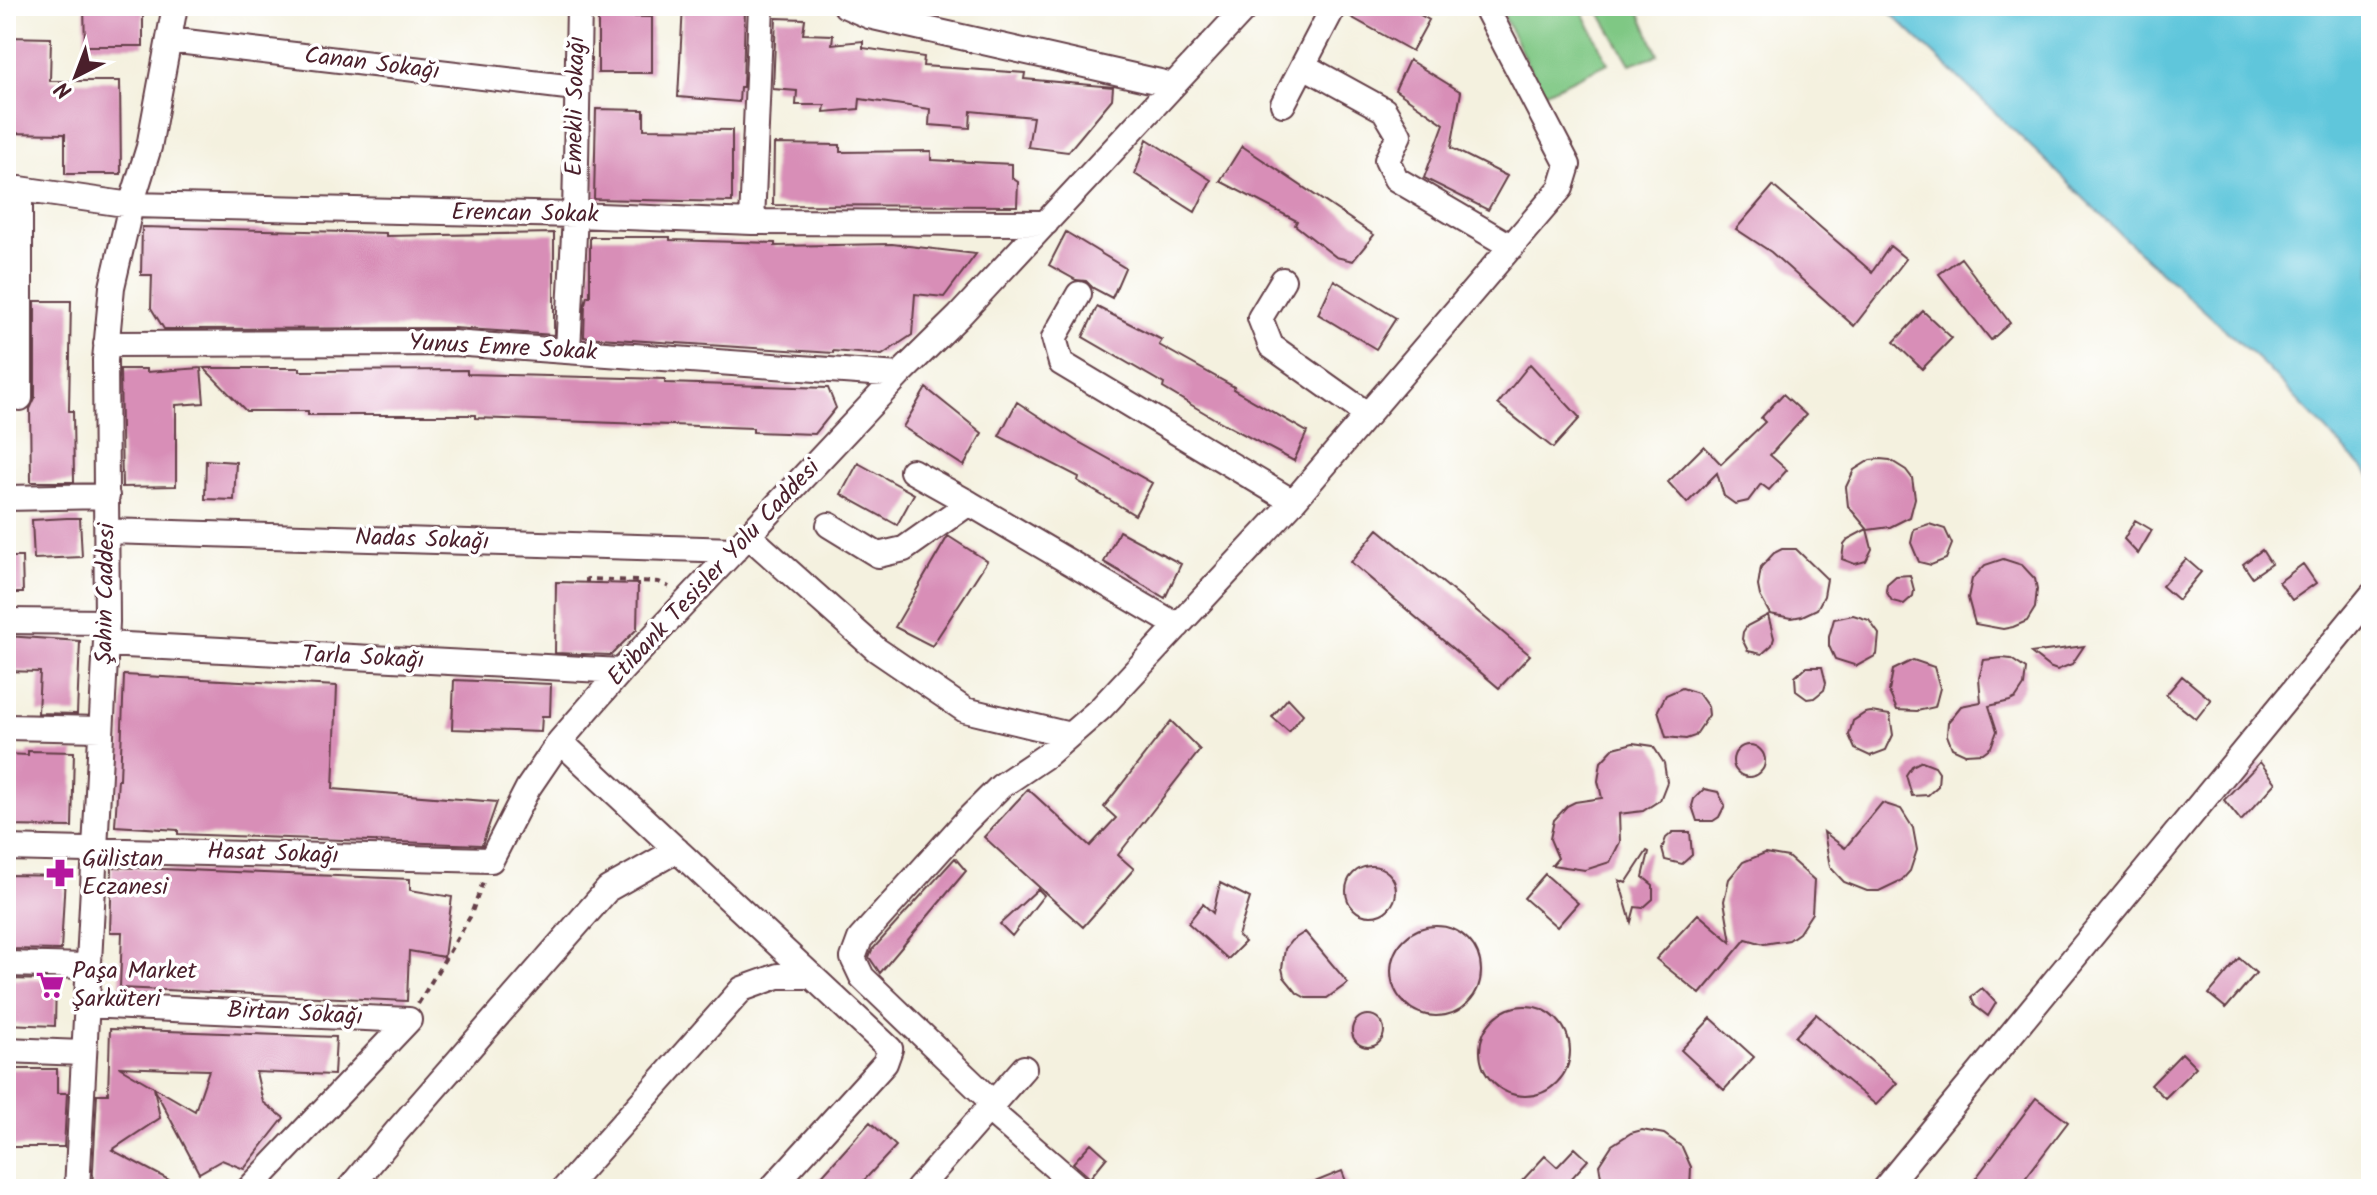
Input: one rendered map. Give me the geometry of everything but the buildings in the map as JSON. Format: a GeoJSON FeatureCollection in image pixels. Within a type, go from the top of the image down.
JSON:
{"type":"FeatureCollection","features":[{"type":"Feature","properties":{"kind":"street","name":"Şahin Caddesi"},"geometry":{"type":"LineString","coordinates":[[77,1189],[106,633],[106,344],[112,287],[131,205],[149,147],[175,6]]}},
{"type":"Feature","properties":{"kind":"street","name":"Emekli Sokağı"},"geometry":{"type":"LineString","coordinates":[[568,350],[575,215],[575,88],[579,6]]}},
{"type":"Feature","properties":{"kind":"street"},"geometry":{"type":"LineString","coordinates":[[752,222],[761,6]]}},
{"type":"Feature","properties":{"kind":"street"},"geometry":{"type":"LineString","coordinates":[[846,6],[869,16],[1173,85]]}},
{"type":"Feature","properties":{"kind":"street","name":"Etibank Tesisler Yolu Caddesi"},"geometry":{"type":"LineString","coordinates":[[491,860],[528,788],[560,741],[621,671],[899,375],[959,316],[1247,6]]}},
{"type":"Feature","properties":{"kind":"street"},"geometry":{"type":"LineString","coordinates":[[1283,104],[1334,6]]}},
{"type":"Feature","properties":{"kind":"street"},"geometry":{"type":"LineString","coordinates":[[1080,1189],[990,1106],[862,977],[853,958],[860,939],[966,821],[1001,786],[1047,755],[1101,708],[1293,502],[1561,188],[1568,165],[1485,6]]}},
{"type":"Feature","properties":{"kind":"street","name":"Canan Sokağı"},"geometry":{"type":"LineString","coordinates":[[169,40],[575,88]]}},
{"type":"Feature","properties":{"kind":"street"},"geometry":{"type":"LineString","coordinates":[[1304,66],[1384,110],[1399,135],[1387,160],[1396,179],[1512,247]]}},
{"type":"Feature","properties":{"kind":"street"},"geometry":{"type":"LineString","coordinates":[[13,190],[20,398]]}},
{"type":"Feature","properties":{"kind":"street","name":"Erencan Sokak"},"geometry":{"type":"LineString","coordinates":[[13,190],[131,205],[752,222],[1046,223]]}},
{"type":"Feature","properties":{"kind":"street"},"geometry":{"type":"LineString","coordinates":[[1283,280],[1260,318],[1271,346],[1368,415]]}},
{"type":"Feature","properties":{"kind":"street"},"geometry":{"type":"LineString","coordinates":[[1079,294],[1054,338],[1061,363],[1293,502]]}},
{"type":"Feature","properties":{"kind":"street","name":"Yunus Emre Sokak"},"geometry":{"type":"LineString","coordinates":[[106,344],[453,343],[899,375]]}},
{"type":"Feature","properties":{"kind":"street"},"geometry":{"type":"LineString","coordinates":[[912,471],[1178,626]]}},
{"type":"Feature","properties":{"kind":"street"},"geometry":{"type":"LineString","coordinates":[[6,498],[107,496]]}},
{"type":"Feature","properties":{"kind":"street"},"geometry":{"type":"LineString","coordinates":[[829,525],[878,555],[904,549],[969,503]]}},
{"type":"Feature","properties":{"kind":"street","name":"Nadas Sokağı"},"geometry":{"type":"LineString","coordinates":[[108,531],[742,543]]}},
{"type":"Feature","properties":{"kind":"street"},"geometry":{"type":"LineString","coordinates":[[742,543],[877,650],[965,710],[1070,735]]}},
{"type":"Feature","properties":{"kind":"street"},"geometry":{"type":"LineString","coordinates":[[1884,1189],[1999,1053],[2371,596]]}},
{"type":"Feature","properties":{"kind":"street","name":"Tarla Sokağı"},"geometry":{"type":"LineString","coordinates":[[6,621],[106,633],[621,671]]}},
{"type":"Feature","properties":{"kind":"street"},"geometry":{"type":"LineString","coordinates":[[6,727],[101,729]]}},
{"type":"Feature","properties":{"kind":"street"},"geometry":{"type":"LineString","coordinates":[[560,741],[890,1049],[885,1063],[771,1189]]}},
{"type":"Feature","properties":{"kind":"street","name":"Hasat Sokağı"},"geometry":{"type":"LineString","coordinates":[[6,848],[491,860]]}},
{"type":"Feature","properties":{"kind":"street"},"geometry":{"type":"LineString","coordinates":[[349,1189],[608,889],[677,850]]}},
{"type":"Feature","properties":{"kind":"street"},"geometry":{"type":"LineString","coordinates":[[6,964],[87,966]]}},
{"type":"Feature","properties":{"kind":"street"},"geometry":{"type":"LineString","coordinates":[[564,1189],[742,989],[778,976],[812,976]]}},
{"type":"Feature","properties":{"kind":"street","name":"Birtan Sokağı"},"geometry":{"type":"LineString","coordinates":[[85,1005],[409,1020]]}},
{"type":"Feature","properties":{"kind":"street"},"geometry":{"type":"LineString","coordinates":[[249,1189],[409,1020]]}},
{"type":"Feature","properties":{"kind":"street"},"geometry":{"type":"LineString","coordinates":[[6,1050],[82,1053]]}},
{"type":"Feature","properties":{"kind":"street"},"geometry":{"type":"LineString","coordinates":[[918,1189],[1024,1068]]}},
{"type":"Feature","properties":{"kind":"path"},"geometry":{"type":"LineString","coordinates":[[587,583],[587,579],[659,582],[695,592]]}},
{"type":"Feature","properties":{"kind":"path"},"geometry":{"type":"LineString","coordinates":[[409,1020],[470,917],[491,860]]}},
{"type":"Feature","properties":{"kind":"green space"},"geometry":{"type":"Polygon","coordinates":[[[1499,6],[1580,6],[1608,63],[1542,94],[1499,6]]]}},
{"type":"Feature","properties":{"kind":"green space"},"geometry":{"type":"Polygon","coordinates":[[[1596,6],[1637,6],[1658,55],[1630,64],[1596,6]]]}},
{"type":"Feature","properties":{"kind":"water"},"geometry":{"type":"Polygon","coordinates":[[[1883,6],[2371,6],[2371,477],[2262,363],[2123,237],[1883,6]]]}},
{"type":"Feature","properties":{"kind":"place","name":"Gülistan Eczanesi"},"geometry":{"type":"Point","coordinates":[60,873]}},
{"type":"Feature","properties":{"kind":"place","name":"Paşa Market Şarküteri"},"geometry":{"type":"Point","coordinates":[50,985]}}]}
